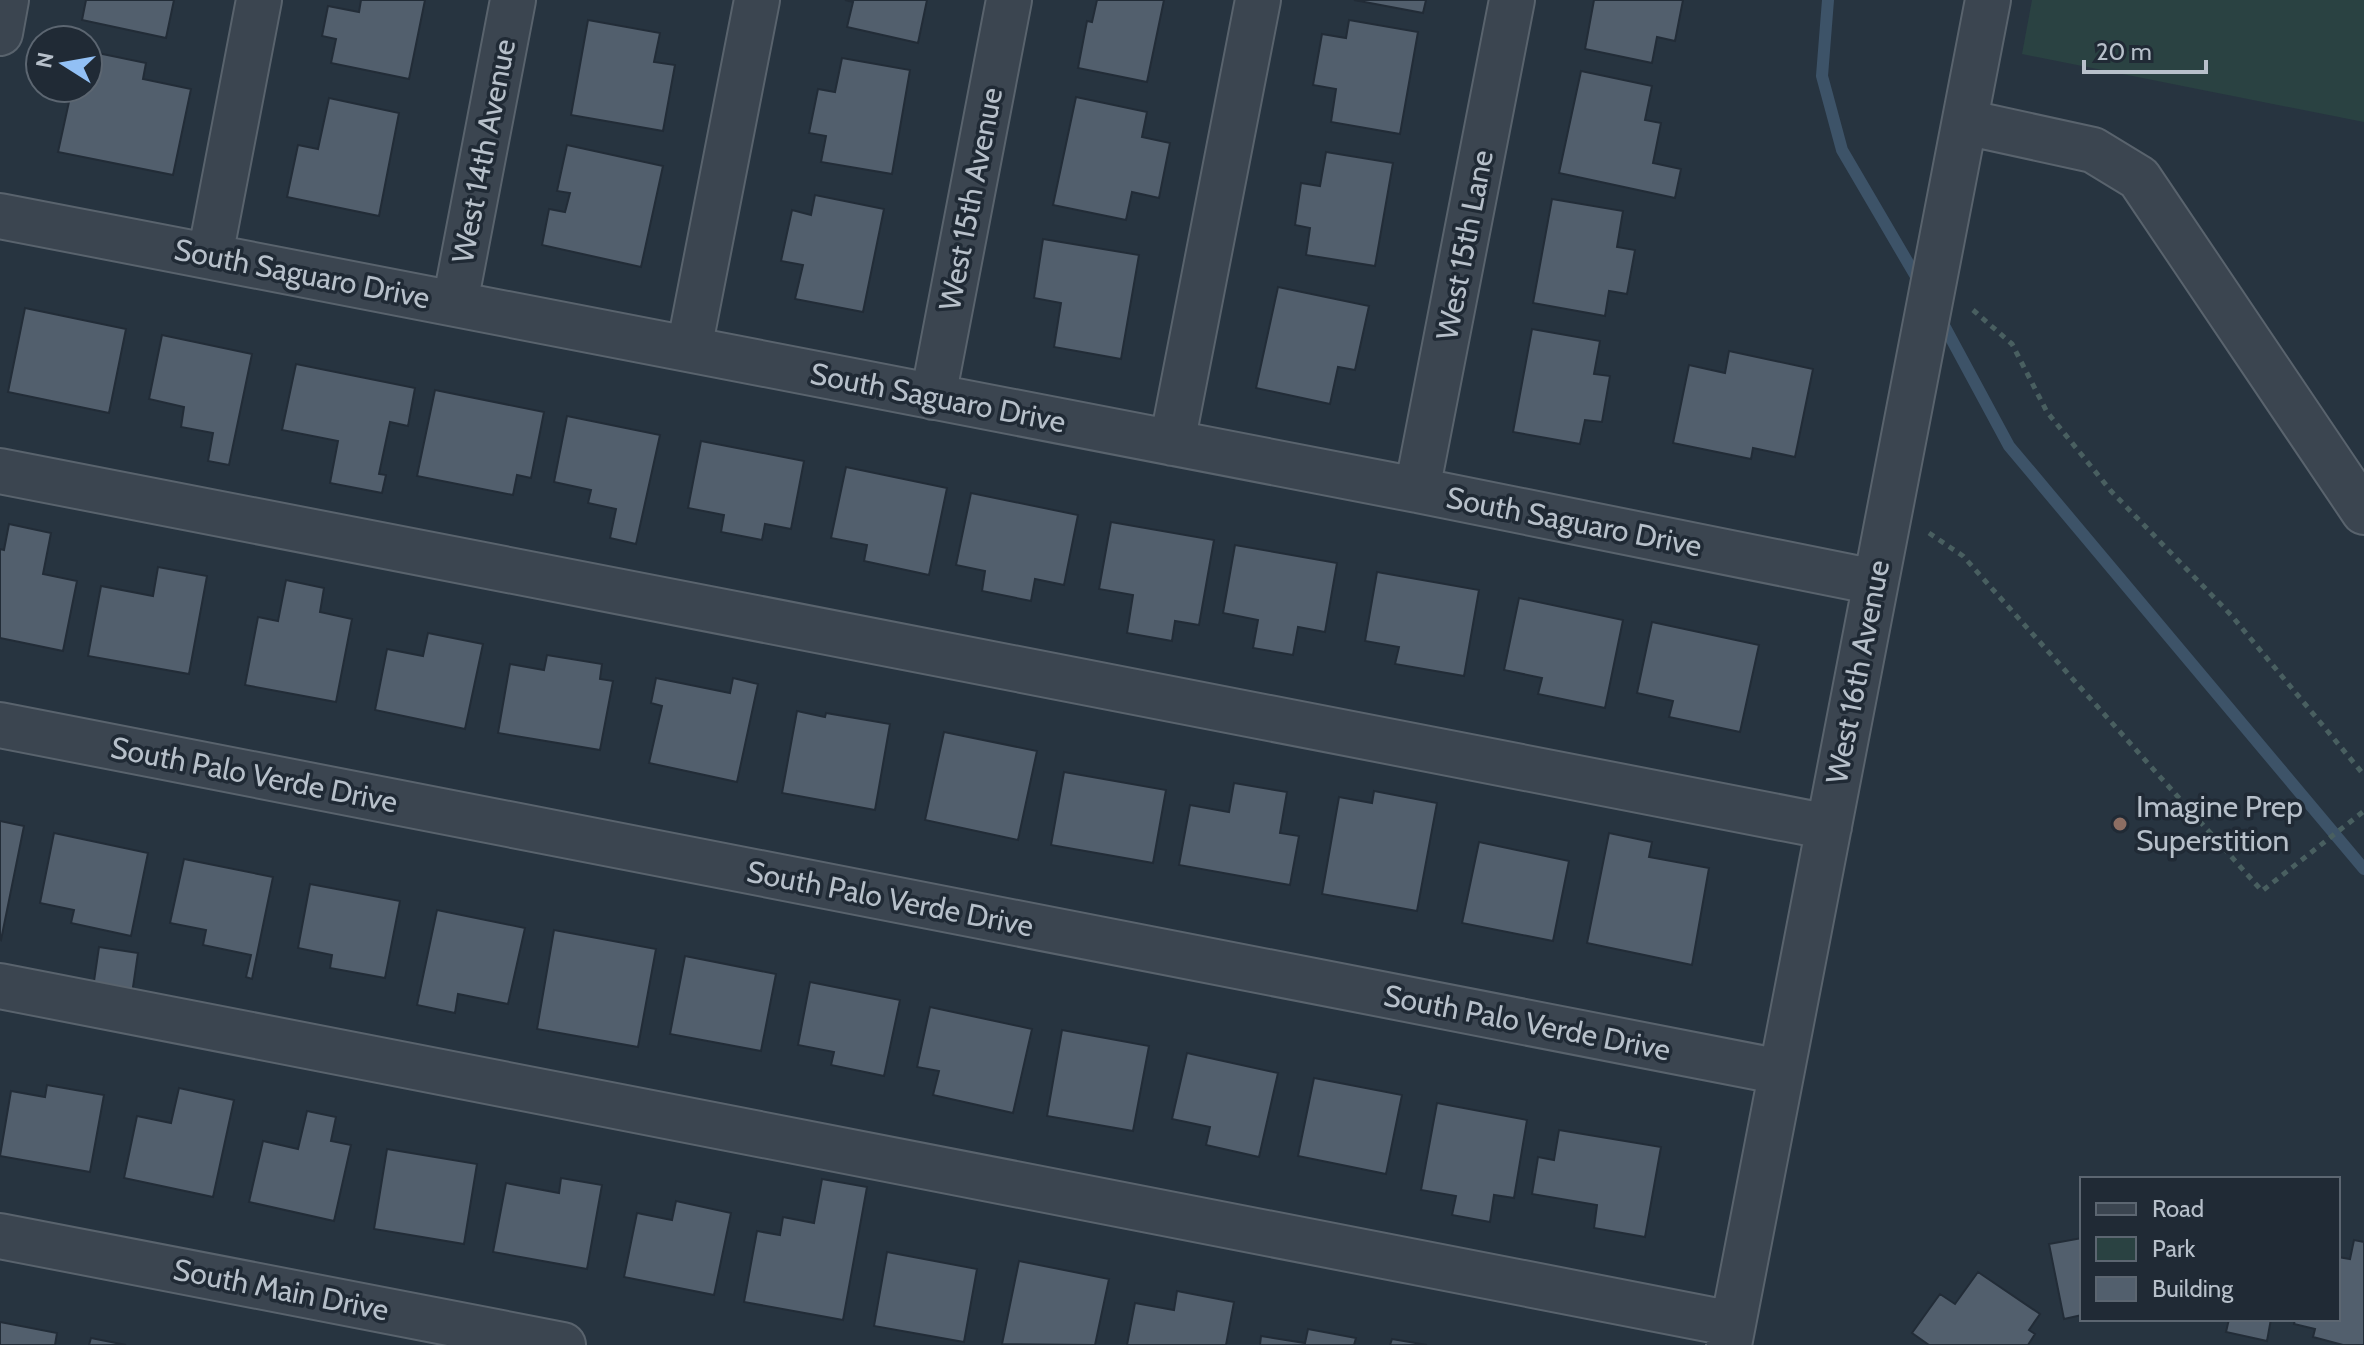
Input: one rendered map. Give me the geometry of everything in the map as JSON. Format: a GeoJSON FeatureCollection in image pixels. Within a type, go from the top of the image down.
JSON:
{"type":"FeatureCollection","features":[{"type":"Feature","properties":{"kind":"street"},"geometry":{"type":"LineString","coordinates":[[0,33],[6,0]]}},
{"type":"Feature","properties":{"kind":"street"},"geometry":{"type":"LineString","coordinates":[[210,256],[259,0]]}},
{"type":"Feature","properties":{"kind":"street","name":"West 14th Avenue"},"geometry":{"type":"LineString","coordinates":[[455,303],[513,0]]}},
{"type":"Feature","properties":{"kind":"street"},"geometry":{"type":"LineString","coordinates":[[689,349],[757,0]]}},
{"type":"Feature","properties":{"kind":"street","name":"West 15th Avenue"},"geometry":{"type":"LineString","coordinates":[[933,397],[1009,0]]}},
{"type":"Feature","properties":{"kind":"street"},"geometry":{"type":"LineString","coordinates":[[1172,443],[1258,0]]}},
{"type":"Feature","properties":{"kind":"street","name":"West 15th Lane"},"geometry":{"type":"LineString","coordinates":[[1417,490],[1512,0]]}},
{"type":"Feature","properties":{"kind":"street","name":"West 16th Avenue"},"geometry":{"type":"LineString","coordinates":[[1731,1335],[1988,0]]}},
{"type":"Feature","properties":{"kind":"street"},"geometry":{"type":"LineString","coordinates":[[1965,122],[2093,150],[2139,178],[2364,512]]}},
{"type":"Feature","properties":{"kind":"street","name":"South Saguaro Drive"},"geometry":{"type":"LineString","coordinates":[[0,216],[1417,490],[1875,582]]}},
{"type":"Feature","properties":{"kind":"street"},"geometry":{"type":"LineString","coordinates":[[0,471],[1829,827]]}},
{"type":"Feature","properties":{"kind":"street","name":"South Palo Verde Drive"},"geometry":{"type":"LineString","coordinates":[[0,725],[1781,1072]]}},
{"type":"Feature","properties":{"kind":"street"},"geometry":{"type":"LineString","coordinates":[[0,986],[1731,1335]]}},
{"type":"Feature","properties":{"kind":"street","name":"South Main Drive"},"geometry":{"type":"LineString","coordinates":[[0,1236],[563,1345]]}},
{"type":"Feature","properties":{"kind":"path"},"geometry":{"type":"LineString","coordinates":[[1935,277],[2012,344],[2047,412],[2111,491],[2231,615],[2364,775]]}},
{"type":"Feature","properties":{"kind":"path"},"geometry":{"type":"LineString","coordinates":[[1890,507],[1963,556],[2262,891],[2364,811]]}},
{"type":"Feature","properties":{"kind":"green space"},"geometry":{"type":"Polygon","coordinates":[[[2032,0],[2364,0],[2364,122],[2022,54],[2032,0]]]}},
{"type":"Feature","properties":{"kind":"building"},"geometry":{"type":"Polygon","coordinates":[[[86,0],[174,0],[166,38],[82,20],[86,0]]]}},
{"type":"Feature","properties":{"kind":"building"},"geometry":{"type":"Polygon","coordinates":[[[361,0],[425,0],[409,79],[331,63],[336,39],[322,36],[328,6],[359,12],[361,0]]]}},
{"type":"Feature","properties":{"kind":"building"},"geometry":{"type":"Polygon","coordinates":[[[845,0],[927,0],[918,43],[847,27],[853,2],[845,0]]]}},
{"type":"Feature","properties":{"kind":"building"},"geometry":{"type":"Polygon","coordinates":[[[1097,0],[1164,0],[1147,82],[1078,68],[1087,21],[1092,22],[1097,0]]]}},
{"type":"Feature","properties":{"kind":"building"},"geometry":{"type":"Polygon","coordinates":[[[1354,0],[1426,0],[1423,13],[1354,0]]]}},
{"type":"Feature","properties":{"kind":"building"},"geometry":{"type":"Polygon","coordinates":[[[1594,0],[1683,0],[1675,41],[1657,37],[1652,63],[1585,49],[1594,0]]]}},
{"type":"Feature","properties":{"kind":"building"},"geometry":{"type":"Polygon","coordinates":[[[588,20],[660,33],[654,62],[675,65],[663,131],[571,115],[588,20]]]}},
{"type":"Feature","properties":{"kind":"building"},"geometry":{"type":"Polygon","coordinates":[[[1349,20],[1418,32],[1400,134],[1331,122],[1336,89],[1313,85],[1322,34],[1346,38],[1349,20]]]}},
{"type":"Feature","properties":{"kind":"building"},"geometry":{"type":"Polygon","coordinates":[[[104,54],[146,63],[143,79],[191,89],[173,175],[58,152],[68,104],[104,104],[104,54]]]}},
{"type":"Feature","properties":{"kind":"building"},"geometry":{"type":"Polygon","coordinates":[[[842,58],[910,70],[892,174],[821,162],[826,136],[809,133],[818,89],[835,92],[842,58]]]}},
{"type":"Feature","properties":{"kind":"building"},"geometry":{"type":"Polygon","coordinates":[[[1581,71],[1652,86],[1645,120],[1661,123],[1653,163],[1681,169],[1675,198],[1559,173],[1581,71]]]}},
{"type":"Feature","properties":{"kind":"building"},"geometry":{"type":"Polygon","coordinates":[[[1076,97],[1147,112],[1142,137],[1170,143],[1159,198],[1132,192],[1126,220],[1053,205],[1076,97]]]}},
{"type":"Feature","properties":{"kind":"building"},"geometry":{"type":"Polygon","coordinates":[[[329,98],[399,113],[379,216],[287,197],[298,145],[318,149],[329,98]]]}},
{"type":"Feature","properties":{"kind":"building"},"geometry":{"type":"Polygon","coordinates":[[[567,145],[663,166],[641,267],[542,245],[549,209],[565,212],[570,193],[557,191],[567,145]]]}},
{"type":"Feature","properties":{"kind":"building"},"geometry":{"type":"Polygon","coordinates":[[[1326,152],[1393,163],[1375,266],[1306,255],[1310,228],[1295,225],[1301,183],[1320,186],[1326,152]]]}},
{"type":"Feature","properties":{"kind":"building"},"geometry":{"type":"Polygon","coordinates":[[[815,195],[884,209],[863,312],[795,299],[803,265],[781,261],[792,210],[811,215],[815,195]]]}},
{"type":"Feature","properties":{"kind":"building"},"geometry":{"type":"Polygon","coordinates":[[[1552,199],[1623,211],[1617,247],[1635,250],[1627,294],[1609,291],[1605,316],[1533,303],[1552,199]]]}},
{"type":"Feature","properties":{"kind":"building"},"geometry":{"type":"Polygon","coordinates":[[[1043,239],[1139,255],[1121,359],[1054,347],[1061,303],[1034,298],[1043,239]]]}},
{"type":"Feature","properties":{"kind":"building"},"geometry":{"type":"Polygon","coordinates":[[[1278,287],[1369,306],[1355,370],[1338,367],[1330,404],[1256,388],[1278,287]]]}},
{"type":"Feature","properties":{"kind":"building"},"geometry":{"type":"Polygon","coordinates":[[[25,308],[126,329],[109,413],[8,392],[25,308]]]}},
{"type":"Feature","properties":{"kind":"building"},"geometry":{"type":"Polygon","coordinates":[[[1532,329],[1600,341],[1594,374],[1610,376],[1602,422],[1585,420],[1580,444],[1513,432],[1532,329]]]}},
{"type":"Feature","properties":{"kind":"building"},"geometry":{"type":"Polygon","coordinates":[[[162,335],[252,354],[229,465],[208,461],[213,433],[181,427],[184,407],[149,399],[162,335]]]}},
{"type":"Feature","properties":{"kind":"building"},"geometry":{"type":"Polygon","coordinates":[[[1729,351],[1813,369],[1795,457],[1753,448],[1751,459],[1673,443],[1689,365],[1725,373],[1729,351]]]}},
{"type":"Feature","properties":{"kind":"building"},"geometry":{"type":"Polygon","coordinates":[[[296,364],[415,388],[408,426],[390,422],[379,474],[386,475],[382,493],[330,483],[338,441],[282,430],[296,364]]]}},
{"type":"Feature","properties":{"kind":"building"},"geometry":{"type":"Polygon","coordinates":[[[435,390],[544,412],[531,478],[517,475],[513,495],[417,476],[435,390]]]}},
{"type":"Feature","properties":{"kind":"building"},"geometry":{"type":"Polygon","coordinates":[[[567,416],[660,435],[636,544],[610,538],[616,509],[588,503],[591,490],[554,482],[567,416]]]}},
{"type":"Feature","properties":{"kind":"building"},"geometry":{"type":"Polygon","coordinates":[[[701,441],[804,461],[791,529],[765,524],[762,540],[721,532],[724,515],[688,508],[701,441]]]}},
{"type":"Feature","properties":{"kind":"building"},"geometry":{"type":"Polygon","coordinates":[[[846,467],[947,488],[929,575],[864,561],[867,545],[831,538],[846,467]]]}},
{"type":"Feature","properties":{"kind":"building"},"geometry":{"type":"Polygon","coordinates":[[[971,493],[1078,515],[1064,585],[1035,579],[1031,601],[982,591],[985,571],[956,565],[971,493]]]}},
{"type":"Feature","properties":{"kind":"building"},"geometry":{"type":"Polygon","coordinates":[[[1111,522],[1214,540],[1199,625],[1175,621],[1172,641],[1127,633],[1133,595],[1099,589],[1111,522]]]}},
{"type":"Feature","properties":{"kind":"building"},"geometry":{"type":"Polygon","coordinates":[[[9,524],[51,533],[43,574],[77,581],[63,651],[0,638],[0,549],[4,550],[9,524]]]}},
{"type":"Feature","properties":{"kind":"building"},"geometry":{"type":"Polygon","coordinates":[[[1235,545],[1337,563],[1325,632],[1298,627],[1293,655],[1253,648],[1258,620],[1223,613],[1235,545]]]}},
{"type":"Feature","properties":{"kind":"building"},"geometry":{"type":"Polygon","coordinates":[[[158,567],[207,576],[189,674],[88,656],[101,586],[153,596],[158,567]]]}},
{"type":"Feature","properties":{"kind":"building"},"geometry":{"type":"Polygon","coordinates":[[[1377,572],[1479,590],[1464,676],[1395,664],[1399,647],[1365,641],[1377,572]]]}},
{"type":"Feature","properties":{"kind":"building"},"geometry":{"type":"Polygon","coordinates":[[[286,580],[324,588],[320,612],[352,619],[336,702],[245,685],[258,617],[278,621],[286,580]]]}},
{"type":"Feature","properties":{"kind":"building"},"geometry":{"type":"Polygon","coordinates":[[[1519,598],[1623,620],[1605,708],[1538,694],[1542,678],[1504,670],[1519,598]]]}},
{"type":"Feature","properties":{"kind":"building"},"geometry":{"type":"Polygon","coordinates":[[[1652,622],[1759,645],[1740,732],[1669,717],[1673,701],[1637,693],[1652,622]]]}},
{"type":"Feature","properties":{"kind":"building"},"geometry":{"type":"Polygon","coordinates":[[[428,633],[483,644],[465,729],[375,710],[387,649],[423,656],[428,633]]]}},
{"type":"Feature","properties":{"kind":"building"},"geometry":{"type":"Polygon","coordinates":[[[547,655],[602,664],[600,679],[613,681],[600,750],[498,733],[510,664],[544,670],[547,655]]]}},
{"type":"Feature","properties":{"kind":"building"},"geometry":{"type":"Polygon","coordinates":[[[656,678],[730,693],[733,678],[758,684],[737,782],[649,763],[662,706],[651,703],[656,678]]]}},
{"type":"Feature","properties":{"kind":"building"},"geometry":{"type":"Polygon","coordinates":[[[797,711],[890,724],[875,810],[782,793],[797,711]]]}},
{"type":"Feature","properties":{"kind":"building"},"geometry":{"type":"Polygon","coordinates":[[[944,732],[1037,751],[1018,840],[925,820],[944,732]]]}},
{"type":"Feature","properties":{"kind":"building"},"geometry":{"type":"Polygon","coordinates":[[[1064,772],[1166,790],[1153,863],[1051,845],[1064,772]]]}},
{"type":"Feature","properties":{"kind":"building"},"geometry":{"type":"Polygon","coordinates":[[[1234,783],[1287,792],[1280,833],[1299,836],[1290,885],[1179,865],[1190,805],[1229,812],[1234,783]]]}},
{"type":"Feature","properties":{"kind":"building"},"geometry":{"type":"Polygon","coordinates":[[[1374,791],[1437,803],[1417,911],[1322,894],[1339,797],[1372,803],[1374,791]]]}},
{"type":"Feature","properties":{"kind":"building"},"geometry":{"type":"Polygon","coordinates":[[[0,821],[24,826],[1,940],[0,939],[0,821]]]}},
{"type":"Feature","properties":{"kind":"building"},"geometry":{"type":"Polygon","coordinates":[[[54,833],[148,853],[131,936],[71,923],[74,910],[40,903],[54,833]]]}},
{"type":"Feature","properties":{"kind":"building"},"geometry":{"type":"Polygon","coordinates":[[[1609,833],[1652,842],[1649,857],[1709,868],[1692,965],[1587,943],[1609,833]]]}},
{"type":"Feature","properties":{"kind":"building"},"geometry":{"type":"Polygon","coordinates":[[[1479,842],[1569,861],[1553,941],[1462,923],[1479,842]]]}},
{"type":"Feature","properties":{"kind":"building"},"geometry":{"type":"Polygon","coordinates":[[[184,859],[273,877],[252,979],[246,977],[251,955],[203,945],[206,930],[170,923],[184,859]]]}},
{"type":"Feature","properties":{"kind":"building"},"geometry":{"type":"Polygon","coordinates":[[[310,884],[400,901],[385,978],[330,968],[332,955],[298,948],[310,884]]]}},
{"type":"Feature","properties":{"kind":"building"},"geometry":{"type":"Polygon","coordinates":[[[437,910],[525,928],[508,1004],[458,994],[455,1013],[417,1005],[437,910]]]}},
{"type":"Feature","properties":{"kind":"building"},"geometry":{"type":"Polygon","coordinates":[[[554,930],[656,949],[638,1047],[537,1029],[554,930]]]}},
{"type":"Feature","properties":{"kind":"building"},"geometry":{"type":"Polygon","coordinates":[[[99,947],[138,953],[132,994],[93,988],[99,947]]]}},
{"type":"Feature","properties":{"kind":"building"},"geometry":{"type":"Polygon","coordinates":[[[685,956],[776,974],[761,1051],[670,1034],[685,956]]]}},
{"type":"Feature","properties":{"kind":"building"},"geometry":{"type":"Polygon","coordinates":[[[810,982],[900,1000],[884,1076],[831,1065],[834,1052],[798,1045],[810,982]]]}},
{"type":"Feature","properties":{"kind":"building"},"geometry":{"type":"Polygon","coordinates":[[[930,1007],[1032,1029],[1013,1113],[933,1095],[939,1071],[917,1067],[930,1007]]]}},
{"type":"Feature","properties":{"kind":"building"},"geometry":{"type":"Polygon","coordinates":[[[1062,1030],[1149,1046],[1133,1131],[1047,1116],[1062,1030]]]}},
{"type":"Feature","properties":{"kind":"building"},"geometry":{"type":"Polygon","coordinates":[[[1187,1053],[1278,1073],[1259,1157],[1206,1145],[1210,1127],[1172,1119],[1187,1053]]]}},
{"type":"Feature","properties":{"kind":"building"},"geometry":{"type":"Polygon","coordinates":[[[1314,1078],[1402,1095],[1386,1174],[1298,1156],[1314,1078]]]}},
{"type":"Feature","properties":{"kind":"building"},"geometry":{"type":"Polygon","coordinates":[[[47,1085],[104,1095],[90,1172],[0,1156],[11,1091],[45,1097],[47,1085]]]}},
{"type":"Feature","properties":{"kind":"building"},"geometry":{"type":"Polygon","coordinates":[[[179,1088],[234,1100],[213,1197],[124,1178],[137,1116],[171,1123],[179,1088]]]}},
{"type":"Feature","properties":{"kind":"building"},"geometry":{"type":"Polygon","coordinates":[[[1437,1103],[1527,1120],[1514,1198],[1494,1195],[1490,1222],[1452,1215],[1456,1196],[1421,1190],[1437,1103]]]}},
{"type":"Feature","properties":{"kind":"building"},"geometry":{"type":"Polygon","coordinates":[[[307,1111],[336,1117],[331,1141],[351,1145],[334,1221],[249,1202],[263,1141],[298,1149],[307,1111]]]}},
{"type":"Feature","properties":{"kind":"building"},"geometry":{"type":"Polygon","coordinates":[[[1559,1130],[1661,1147],[1645,1237],[1594,1228],[1597,1205],[1532,1194],[1538,1157],[1554,1160],[1559,1130]]]}},
{"type":"Feature","properties":{"kind":"building"},"geometry":{"type":"Polygon","coordinates":[[[387,1149],[477,1164],[464,1244],[374,1229],[387,1149]]]}},
{"type":"Feature","properties":{"kind":"building"},"geometry":{"type":"Polygon","coordinates":[[[561,1178],[602,1185],[587,1269],[493,1252],[506,1183],[559,1193],[561,1178]]]}},
{"type":"Feature","properties":{"kind":"building"},"geometry":{"type":"Polygon","coordinates":[[[822,1179],[867,1187],[843,1320],[744,1302],[757,1231],[780,1235],[783,1217],[814,1223],[822,1179]]]}},
{"type":"Feature","properties":{"kind":"building"},"geometry":{"type":"Polygon","coordinates":[[[676,1201],[731,1213],[714,1295],[624,1277],[637,1213],[672,1220],[676,1201]]]}},
{"type":"Feature","properties":{"kind":"building"},"geometry":{"type":"Polygon","coordinates":[[[2080,1238],[2080,1315],[2064,1319],[2049,1244],[2080,1238]]]}},
{"type":"Feature","properties":{"kind":"building"},"geometry":{"type":"Polygon","coordinates":[[[2354,1240],[2364,1242],[2364,1345],[2343,1345],[2313,1337],[2315,1329],[2294,1324],[2295,1321],[2340,1321],[2340,1257],[2350,1259],[2354,1240]]]}},
{"type":"Feature","properties":{"kind":"building"},"geometry":{"type":"Polygon","coordinates":[[[887,1252],[977,1269],[964,1342],[874,1326],[887,1252]]]}},
{"type":"Feature","properties":{"kind":"building"},"geometry":{"type":"Polygon","coordinates":[[[1019,1261],[1109,1279],[1095,1345],[1002,1344],[1019,1261]]]}},
{"type":"Feature","properties":{"kind":"building"},"geometry":{"type":"Polygon","coordinates":[[[1978,1272],[2040,1314],[2029,1330],[2035,1334],[2028,1345],[1929,1345],[1912,1333],[1940,1294],[1955,1304],[1978,1272]]]}},
{"type":"Feature","properties":{"kind":"building"},"geometry":{"type":"Polygon","coordinates":[[[1177,1291],[1234,1302],[1226,1345],[1127,1345],[1135,1303],[1174,1310],[1177,1291]]]}},
{"type":"Feature","properties":{"kind":"building"},"geometry":{"type":"Polygon","coordinates":[[[2229,1321],[2271,1321],[2267,1341],[2226,1332],[2229,1321]]]}},
{"type":"Feature","properties":{"kind":"building"},"geometry":{"type":"Polygon","coordinates":[[[0,1322],[57,1333],[55,1345],[0,1345],[0,1322]]]}},
{"type":"Feature","properties":{"kind":"building"},"geometry":{"type":"Polygon","coordinates":[[[1308,1329],[1356,1338],[1354,1345],[1260,1345],[1261,1336],[1305,1343],[1308,1329]]]}},
{"type":"Feature","properties":{"kind":"building"},"geometry":{"type":"Polygon","coordinates":[[[91,1338],[126,1345],[89,1345],[91,1338]]]}},
{"type":"Feature","properties":{"kind":"building"},"geometry":{"type":"Polygon","coordinates":[[[1392,1339],[1427,1345],[1390,1345],[1392,1339]]]}},
{"type":"Feature","properties":{"kind":"waterway"},"geometry":{"type":"LineString","coordinates":[[1828,0],[1822,76],[1842,150],[1921,285]]}},
{"type":"Feature","properties":{"kind":"waterway"},"geometry":{"type":"LineString","coordinates":[[1940,318],[2009,446],[2364,869]]}},
{"type":"Feature","properties":{"kind":"place","name":"Imagine Prep Superstition"},"geometry":{"type":"Point","coordinates":[2120,824]}}]}
